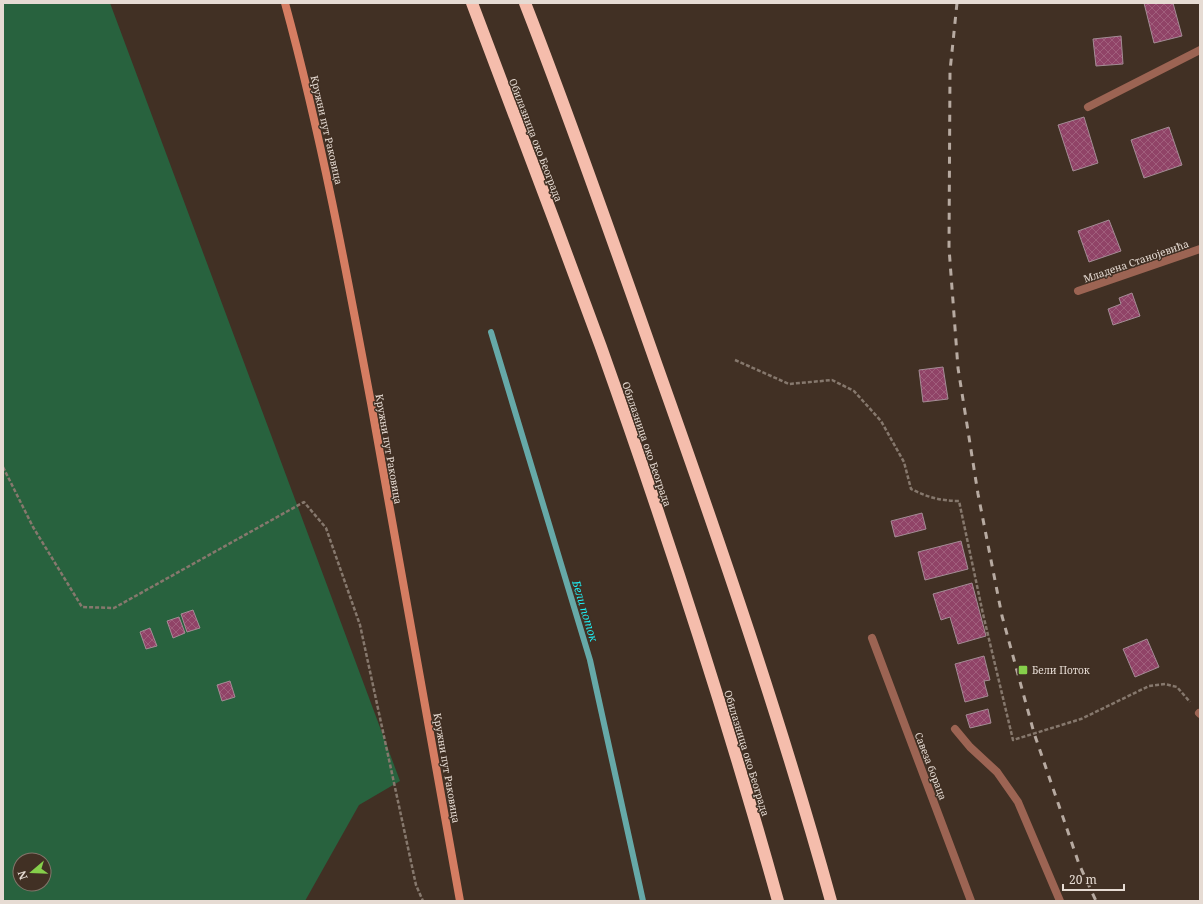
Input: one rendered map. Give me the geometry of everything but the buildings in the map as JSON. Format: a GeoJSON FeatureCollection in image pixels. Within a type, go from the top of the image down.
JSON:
{"type":"FeatureCollection","features":[{"type":"Feature","properties":{"kind":"highway","name":"Обилазница око Београда"},"geometry":{"type":"LineString","coordinates":[[472,3],[573,270],[654,500],[716,692],[778,901]]}},
{"type":"Feature","properties":{"kind":"highway"},"geometry":{"type":"LineString","coordinates":[[525,3],[587,168],[724,557],[772,701],[831,901]]}},
{"type":"Feature","properties":{"kind":"main road","name":"Кружни пут Раковица"},"geometry":{"type":"LineString","coordinates":[[285,3],[301,60],[321,145],[339,234],[460,901]]}},
{"type":"Feature","properties":{"kind":"street"},"geometry":{"type":"LineString","coordinates":[[1088,107],[1200,50]]}},
{"type":"Feature","properties":{"kind":"street","name":"Младена Станојевића"},"geometry":{"type":"LineString","coordinates":[[1078,291],[1200,249]]}},
{"type":"Feature","properties":{"kind":"street","name":"Савеза бораца"},"geometry":{"type":"LineString","coordinates":[[872,638],[971,901]]}},
{"type":"Feature","properties":{"kind":"street"},"geometry":{"type":"LineString","coordinates":[[955,729],[970,747],[998,772],[1018,802],[1060,901]]}},
{"type":"Feature","properties":{"kind":"path"},"geometry":{"type":"LineString","coordinates":[[735,360],[789,384],[832,380],[854,391],[881,421],[904,462],[911,489],[928,497],[960,502],[983,614],[1013,740],[1081,719],[1149,686],[1165,684],[1177,687],[1200,714]]}},
{"type":"Feature","properties":{"kind":"path"},"geometry":{"type":"LineString","coordinates":[[3,468],[33,527],[82,607],[114,608],[304,502],[326,528],[360,625],[416,885],[423,901]]}},
{"type":"Feature","properties":{"kind":"green space"},"geometry":{"type":"Polygon","coordinates":[[[3,3],[110,3],[400,781],[359,805],[305,901],[3,901],[3,3]]]}},
{"type":"Feature","properties":{"kind":"waterway","name":"Бели поток"},"geometry":{"type":"LineString","coordinates":[[491,332],[590,660],[643,901]]}},
{"type":"Feature","properties":{"kind":"railway"},"geometry":{"type":"LineString","coordinates":[[957,3],[950,71],[949,248],[958,368],[978,494],[1002,616],[1034,733],[1079,864],[1096,901]]}},
{"type":"Feature","properties":{"kind":"place","name":"Бели Поток"},"geometry":{"type":"Point","coordinates":[1023,670]}}]}
